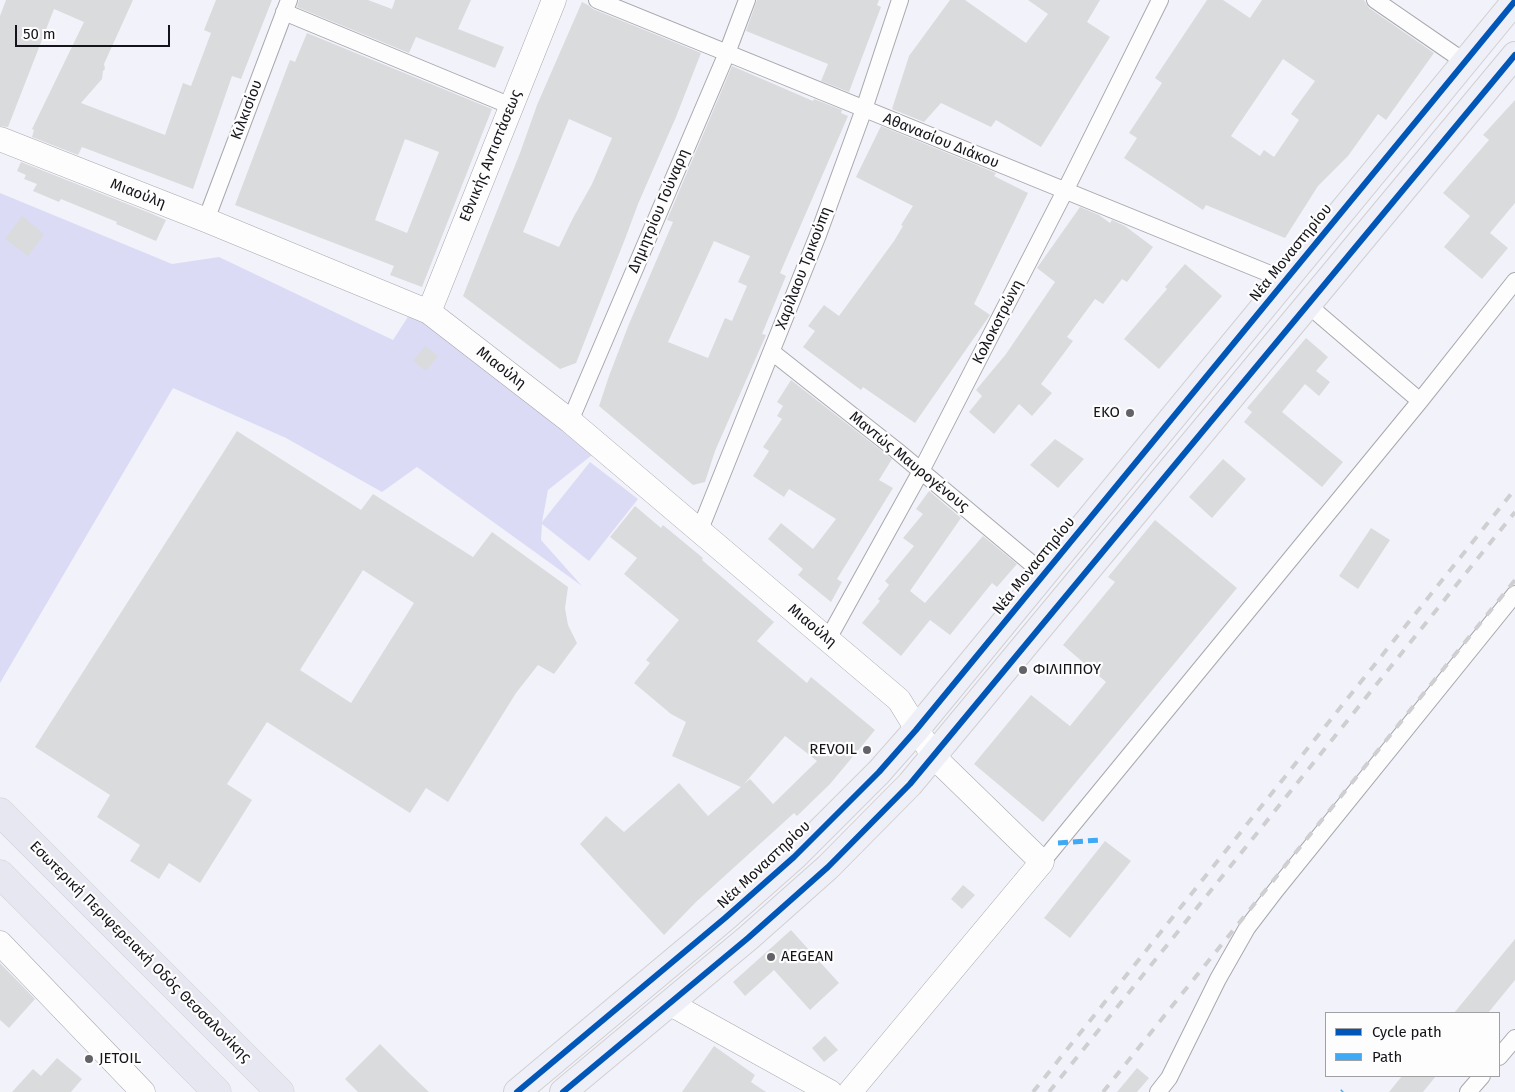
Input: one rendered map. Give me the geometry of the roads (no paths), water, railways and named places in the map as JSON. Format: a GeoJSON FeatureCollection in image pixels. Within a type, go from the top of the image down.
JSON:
{"type":"FeatureCollection","features":[{"type":"Feature","properties":{"kind":"highway","name":"Εσωτερική Περιφερειακή Οδός Θεσσαλονίκης"},"geometry":{"type":"LineString","coordinates":[[0,812],[280,1092]]}},
{"type":"Feature","properties":{"kind":"highway"},"geometry":{"type":"LineString","coordinates":[[0,874],[217,1092]]}},
{"type":"Feature","properties":{"kind":"main road","name":"Νέα Μοναστηρίου"},"geometry":{"type":"LineString","coordinates":[[517,1092],[725,918],[794,857],[879,772],[916,730],[1514,2]]}},
{"type":"Feature","properties":{"kind":"main road"},"geometry":{"type":"LineString","coordinates":[[563,1092],[748,938],[871,826],[934,757],[1515,55]]}},
{"type":"Feature","properties":{"kind":"street","name":"Εθνικής Αντιστάσεως"},"geometry":{"type":"LineString","coordinates":[[429,312],[554,0]]}},
{"type":"Feature","properties":{"kind":"street","name":"Αθανασίου Διάκου"},"geometry":{"type":"LineString","coordinates":[[597,0],[1285,280]]}},
{"type":"Feature","properties":{"kind":"street","name":"Δημητρίου Γούναρη"},"geometry":{"type":"LineString","coordinates":[[570,421],[727,53],[747,0]]}},
{"type":"Feature","properties":{"kind":"street","name":"Χαρίλαου Τρικούπη"},"geometry":{"type":"LineString","coordinates":[[699,532],[818,235],[864,109],[900,0]]}},
{"type":"Feature","properties":{"kind":"street","name":"Κολοκοτρώνη"},"geometry":{"type":"LineString","coordinates":[[828,639],[921,471],[1065,191],[1160,0]]}},
{"type":"Feature","properties":{"kind":"street"},"geometry":{"type":"LineString","coordinates":[[1375,0],[1465,62]]}},
{"type":"Feature","properties":{"kind":"street"},"geometry":{"type":"LineString","coordinates":[[286,6],[511,106]]}},
{"type":"Feature","properties":{"kind":"street","name":"Κιλκισίου"},"geometry":{"type":"LineString","coordinates":[[206,220],[286,6]]}},
{"type":"Feature","properties":{"kind":"street","name":"Μιαούλη"},"geometry":{"type":"LineString","coordinates":[[0,139],[206,220],[429,312],[570,421],[699,532],[893,694],[906,710],[916,730],[934,757],[1042,862]]}},
{"type":"Feature","properties":{"kind":"street"},"geometry":{"type":"LineString","coordinates":[[850,1092],[1042,862],[1420,401],[1515,281]]}},
{"type":"Feature","properties":{"kind":"street"},"geometry":{"type":"LineString","coordinates":[[1308,305],[1420,401]]}},
{"type":"Feature","properties":{"kind":"street","name":"Μαντώς Μαυρογένους"},"geometry":{"type":"LineString","coordinates":[[772,352],[921,471],[1044,574]]}},
{"type":"Feature","properties":{"kind":"street"},"geometry":{"type":"LineString","coordinates":[[1158,1092],[1168,1078],[1218,979],[1248,928],[1276,890],[1515,594]]}},
{"type":"Feature","properties":{"kind":"street"},"geometry":{"type":"LineString","coordinates":[[0,943],[143,1092]]}},
{"type":"Feature","properties":{"kind":"street"},"geometry":{"type":"LineString","coordinates":[[670,1003],[830,1092]]}},
{"type":"Feature","properties":{"kind":"street"},"geometry":{"type":"LineString","coordinates":[[1500,1056],[1515,1038]]}},
{"type":"Feature","properties":{"kind":"street"},"geometry":{"type":"LineString","coordinates":[[1468,1092],[1481,1077]]}},
{"type":"Feature","properties":{"kind":"railway"},"geometry":{"type":"LineString","coordinates":[[1033,1092],[1515,489]]}},
{"type":"Feature","properties":{"kind":"railway"},"geometry":{"type":"LineString","coordinates":[[1049,1092],[1515,512]]}},
{"type":"Feature","properties":{"kind":"railway"},"geometry":{"type":"LineString","coordinates":[[1103,1092],[1515,580]]}},
{"type":"Feature","properties":{"kind":"place","name":"EKO"},"geometry":{"type":"Point","coordinates":[1130,413]}},
{"type":"Feature","properties":{"kind":"place","name":"ΦΙΛΙΠΠΟΥ"},"geometry":{"type":"Point","coordinates":[1023,670]}},
{"type":"Feature","properties":{"kind":"place","name":"REVOIL"},"geometry":{"type":"Point","coordinates":[867,750]}},
{"type":"Feature","properties":{"kind":"place","name":"AEGEAN"},"geometry":{"type":"Point","coordinates":[771,957]}},
{"type":"Feature","properties":{"kind":"place","name":"JETOIL"},"geometry":{"type":"Point","coordinates":[89,1059]}}]}
